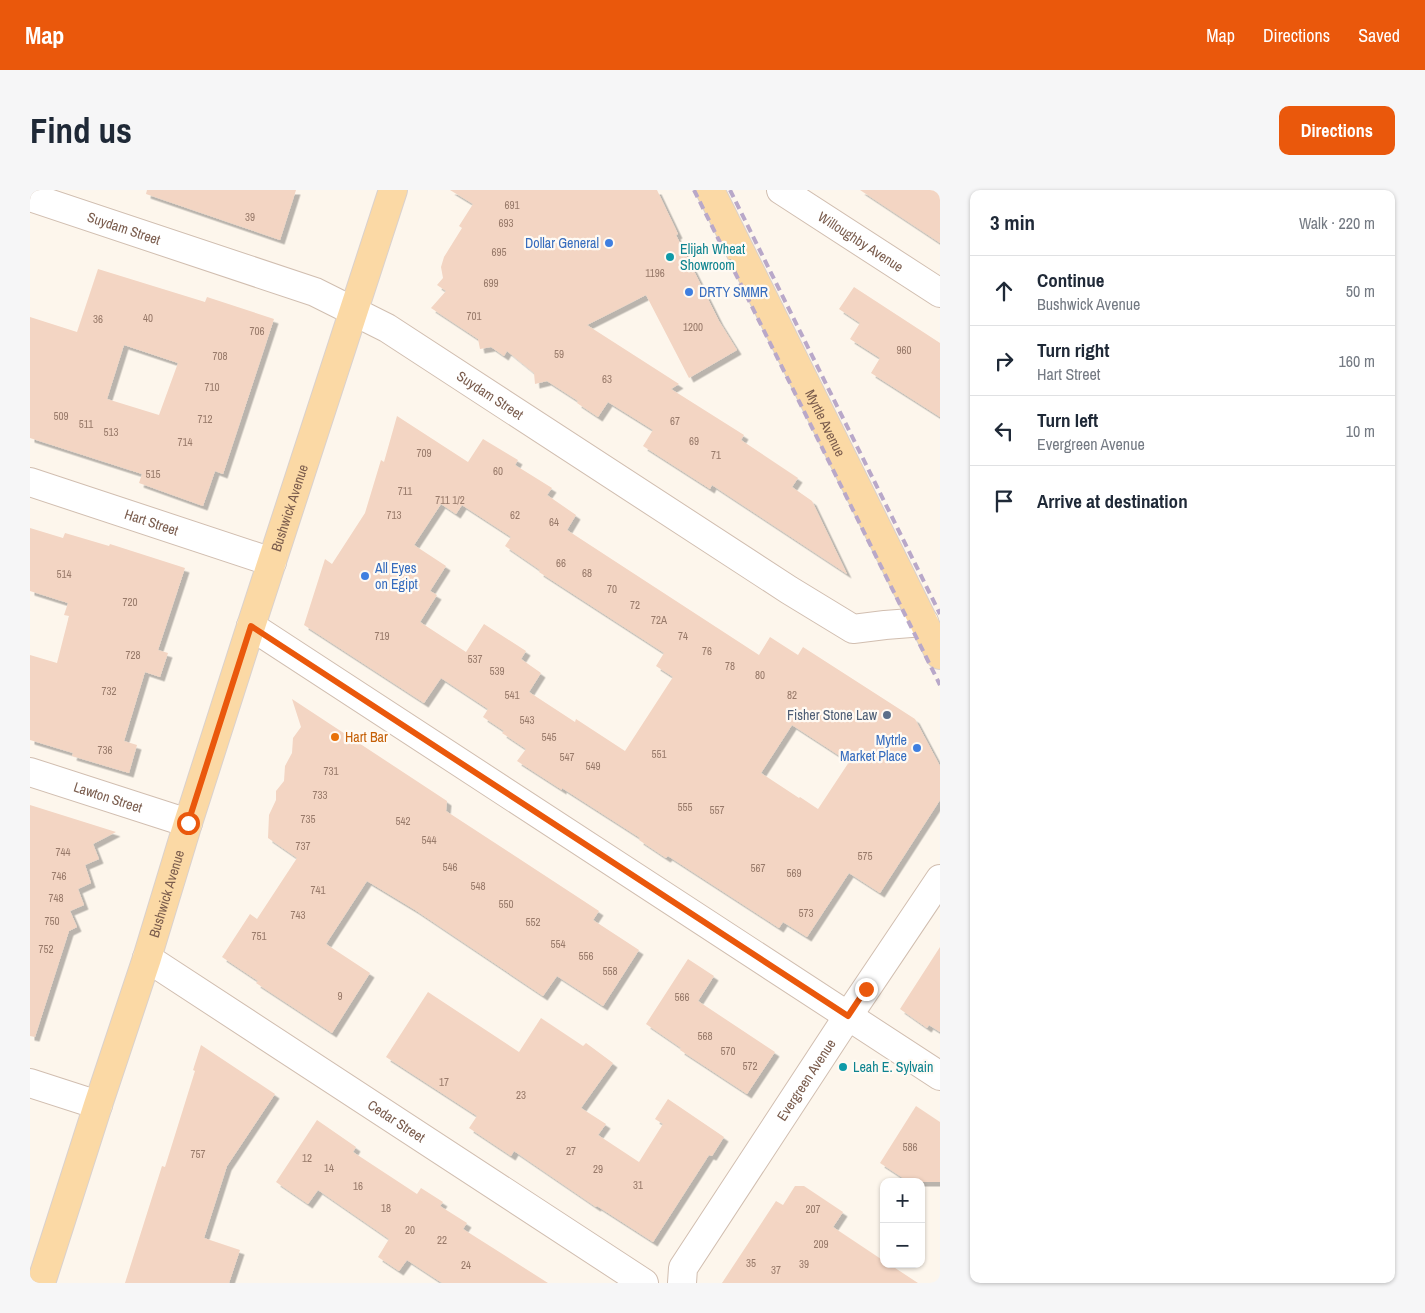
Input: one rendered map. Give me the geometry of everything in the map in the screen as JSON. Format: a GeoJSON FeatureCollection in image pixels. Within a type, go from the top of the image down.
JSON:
{"type":"FeatureCollection","features":[{"type":"Feature","properties":{"kind":"main road","name":"Bushwick Avenue"},"geometry":{"type":"LineString","coordinates":[[41,1283],[147,958],[251,626],[393,190]]}},
{"type":"Feature","properties":{"kind":"main road","name":"Myrtle Avenue"},"geometry":{"type":"LineString","coordinates":[[710,190],[940,655]]}},
{"type":"Feature","properties":{"kind":"street","name":"Willoughby Avenue"},"geometry":{"type":"LineString","coordinates":[[781,190],[940,293]]}},
{"type":"Feature","properties":{"kind":"street","name":"Suydam Street"},"geometry":{"type":"LineString","coordinates":[[30,197],[315,292],[387,328],[853,629],[924,622]]}},
{"type":"Feature","properties":{"kind":"street","name":"Hart Street"},"geometry":{"type":"LineString","coordinates":[[30,482],[272,562]]}},
{"type":"Feature","properties":{"kind":"street"},"geometry":{"type":"LineString","coordinates":[[251,626],[940,1076]]}},
{"type":"Feature","properties":{"kind":"street","name":"Lawton Street"},"geometry":{"type":"LineString","coordinates":[[30,772],[188,823]]}},
{"type":"Feature","properties":{"kind":"street","name":"Evergreen Avenue"},"geometry":{"type":"LineString","coordinates":[[682,1283],[683,1268],[940,879]]}},
{"type":"Feature","properties":{"kind":"street","name":"Cedar Street"},"geometry":{"type":"LineString","coordinates":[[147,958],[644,1283]]}},
{"type":"Feature","properties":{"kind":"street"},"geometry":{"type":"LineString","coordinates":[[30,1083],[98,1106]]}},
{"type":"Feature","properties":{"kind":"building"},"geometry":{"type":"Polygon","coordinates":[[[147,190],[296,190],[280,240],[146,194],[147,190]]]}},
{"type":"Feature","properties":{"kind":"building"},"geometry":{"type":"Polygon","coordinates":[[[450,190],[657,190],[678,234],[676,235],[719,321],[737,350],[689,378],[646,295],[587,325],[679,384],[671,389],[744,435],[741,440],[798,478],[792,487],[812,501],[847,574],[712,485],[710,489],[643,446],[653,430],[608,402],[598,417],[577,403],[578,401],[547,381],[535,384],[534,373],[507,351],[504,356],[491,347],[480,349],[478,339],[431,308],[446,291],[437,285],[443,278],[441,267],[444,257],[462,228],[459,226],[473,204],[450,190]]]}},
{"type":"Feature","properties":{"kind":"building"},"geometry":{"type":"Polygon","coordinates":[[[860,190],[940,190],[940,243],[860,190]]]}},
{"type":"Feature","properties":{"kind":"building"},"geometry":{"type":"Polygon","coordinates":[[[98,269],[205,302],[207,297],[274,319],[223,474],[215,471],[203,506],[139,483],[142,474],[30,438],[30,317],[77,332],[98,269]],[[124,345],[107,399],[159,415],[178,363],[124,345]]]}},
{"type":"Feature","properties":{"kind":"building"},"geometry":{"type":"Polygon","coordinates":[[[854,287],[940,343],[940,417],[871,373],[880,358],[850,339],[860,323],[839,309],[854,287]]]}},
{"type":"Feature","properties":{"kind":"building"},"geometry":{"type":"Polygon","coordinates":[[[397,416],[468,462],[483,439],[518,460],[515,465],[552,488],[547,495],[576,515],[567,530],[759,655],[770,637],[798,655],[803,647],[915,719],[940,766],[940,800],[880,893],[849,873],[807,937],[783,922],[779,928],[668,856],[666,858],[639,840],[640,838],[517,761],[526,749],[483,717],[488,709],[441,678],[424,703],[304,625],[325,559],[332,564],[365,513],[381,460],[384,462],[397,416]],[[441,504],[414,545],[446,566],[430,591],[437,595],[420,622],[466,652],[484,624],[526,651],[521,659],[541,673],[529,692],[575,722],[576,719],[625,751],[673,677],[656,666],[664,653],[539,572],[540,570],[505,546],[511,537],[462,505],[456,514],[441,504]],[[792,725],[761,773],[818,809],[849,762],[792,725]]]}},
{"type":"Feature","properties":{"kind":"building"},"geometry":{"type":"Polygon","coordinates":[[[30,528],[63,538],[65,533],[109,546],[110,544],[185,568],[158,650],[168,653],[160,677],[145,672],[124,741],[137,745],[129,773],[72,756],[73,753],[30,740],[30,655],[57,663],[69,616],[64,615],[68,603],[30,591],[30,528]]]}},
{"type":"Feature","properties":{"kind":"building"},"geometry":{"type":"Polygon","coordinates":[[[292,699],[447,801],[446,811],[599,911],[593,920],[639,950],[603,1006],[557,976],[543,996],[415,910],[367,881],[326,944],[370,973],[332,1033],[256,983],[258,981],[222,957],[250,914],[257,919],[297,858],[268,838],[269,815],[276,800],[276,791],[284,781],[285,766],[292,753],[293,738],[301,727],[292,699]]]}},
{"type":"Feature","properties":{"kind":"building"},"geometry":{"type":"Polygon","coordinates":[[[30,805],[116,832],[93,844],[99,859],[85,865],[91,883],[78,889],[84,905],[70,911],[77,927],[69,931],[35,1037],[30,1036],[30,805]]]}},
{"type":"Feature","properties":{"kind":"building"},"geometry":{"type":"Polygon","coordinates":[[[940,947],[940,1032],[929,1025],[927,1028],[900,1009],[940,947]]]}},
{"type":"Feature","properties":{"kind":"building"},"geometry":{"type":"Polygon","coordinates":[[[688,959],[714,976],[698,1001],[775,1052],[747,1094],[680,1050],[681,1048],[646,1024],[688,959]]]}},
{"type":"Feature","properties":{"kind":"building"},"geometry":{"type":"Polygon","coordinates":[[[428,992],[519,1052],[541,1018],[583,1046],[586,1043],[613,1063],[581,1108],[606,1124],[598,1135],[639,1162],[663,1124],[655,1119],[668,1099],[724,1137],[712,1156],[709,1155],[653,1242],[596,1207],[514,1151],[511,1156],[469,1128],[477,1116],[386,1057],[428,992]]]}},
{"type":"Feature","properties":{"kind":"building"},"geometry":{"type":"Polygon","coordinates":[[[201,1045],[275,1094],[227,1166],[204,1238],[240,1250],[229,1283],[125,1283],[162,1166],[165,1167],[195,1071],[193,1070],[201,1045]]]}},
{"type":"Feature","properties":{"kind":"building"},"geometry":{"type":"Polygon","coordinates":[[[916,1106],[940,1122],[940,1182],[925,1182],[925,1178],[903,1178],[880,1163],[916,1106]]]}},
{"type":"Feature","properties":{"kind":"building"},"geometry":{"type":"Polygon","coordinates":[[[317,1120],[356,1147],[353,1152],[417,1194],[421,1188],[443,1202],[440,1206],[467,1223],[463,1229],[548,1283],[442,1283],[407,1260],[399,1271],[378,1257],[389,1239],[318,1190],[308,1204],[276,1182],[317,1120]]]}},
{"type":"Feature","properties":{"kind":"building"},"geometry":{"type":"Polygon","coordinates":[[[795,1186],[804,1186],[843,1212],[833,1227],[880,1258],[880,1268],[895,1268],[918,1283],[722,1283],[776,1201],[783,1205],[795,1186]]]}},
{"type":"Feature","properties":{"kind":"railway"},"geometry":{"type":"LineString","coordinates":[[694,190],[940,685]]}},
{"type":"Feature","properties":{"kind":"railway"},"geometry":{"type":"LineString","coordinates":[[730,190],[940,614]]}},
{"type":"Feature","properties":{"kind":"place","name":"Dollar General"},"geometry":{"type":"Point","coordinates":[609,243]}},
{"type":"Feature","properties":{"kind":"place","name":"Elijah Wheat Showroom"},"geometry":{"type":"Point","coordinates":[670,257]}},
{"type":"Feature","properties":{"kind":"place","name":"DRTY SMMR"},"geometry":{"type":"Point","coordinates":[689,292]}},
{"type":"Feature","properties":{"kind":"place","name":"All Eyes on Egipt"},"geometry":{"type":"Point","coordinates":[365,576]}},
{"type":"Feature","properties":{"kind":"place","name":"Fisher Stone Law"},"geometry":{"type":"Point","coordinates":[887,715]}},
{"type":"Feature","properties":{"kind":"place","name":"Hart Bar"},"geometry":{"type":"Point","coordinates":[335,737]}},
{"type":"Feature","properties":{"kind":"place","name":"Mytrle Market Place"},"geometry":{"type":"Point","coordinates":[917,748]}},
{"type":"Feature","properties":{"kind":"place","name":"Leah E. Sylvain"},"geometry":{"type":"Point","coordinates":[843,1067]}},
{"type":"Feature","properties":{"kind":"route"},"geometry":{"type":"LineString","coordinates":[[188,823],[251,626],[848,1016],[866,989]]}}]}
